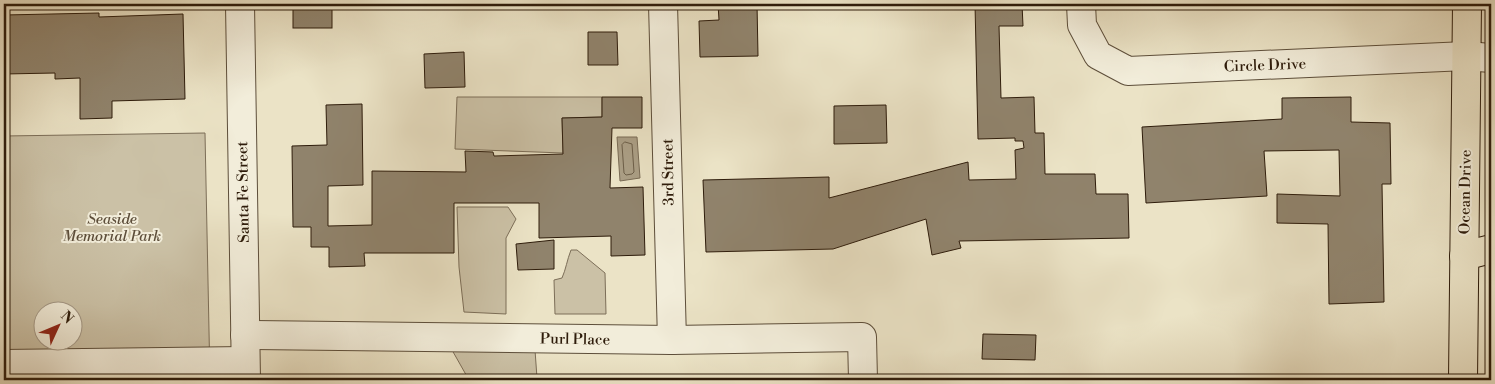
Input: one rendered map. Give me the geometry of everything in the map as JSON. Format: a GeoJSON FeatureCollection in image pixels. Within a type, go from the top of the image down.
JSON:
{"type":"FeatureCollection","features":[{"type":"Feature","properties":{"kind":"main road","name":"Ocean Drive"},"geometry":{"type":"LineString","coordinates":[[1463,380],[1464,256],[1479,57],[1467,4]]}},
{"type":"Feature","properties":{"kind":"main road"},"geometry":{"type":"LineString","coordinates":[[1464,256],[1491,249]]}},
{"type":"Feature","properties":{"kind":"street","name":"Santa Fe Street"},"geometry":{"type":"LineString","coordinates":[[240,4],[245,359]]}},
{"type":"Feature","properties":{"kind":"street","name":"3rd Street"},"geometry":{"type":"LineString","coordinates":[[664,4],[672,340]]}},
{"type":"Feature","properties":{"kind":"street","name":"Circle Drive"},"geometry":{"type":"LineString","coordinates":[[1081,4],[1082,26],[1098,55],[1128,71],[1479,57]]}},
{"type":"Feature","properties":{"kind":"street","name":"Purl Place"},"geometry":{"type":"LineString","coordinates":[[4,364],[245,359],[672,340],[862,336],[863,380]]}},
{"type":"Feature","properties":{"kind":"green space"},"geometry":{"type":"Polygon","coordinates":[[[457,97],[602,97],[602,117],[562,118],[563,153],[455,149],[457,97]]]}},
{"type":"Feature","properties":{"kind":"green space","name":"Seaside Memorial Park"},"geometry":{"type":"Polygon","coordinates":[[[205,133],[210,380],[4,380],[4,136],[205,133]]]}},
{"type":"Feature","properties":{"kind":"green space"},"geometry":{"type":"Polygon","coordinates":[[[457,207],[508,207],[516,219],[506,238],[506,314],[464,312],[459,267],[457,207]]]}},
{"type":"Feature","properties":{"kind":"green space"},"geometry":{"type":"Polygon","coordinates":[[[571,250],[577,250],[605,273],[606,314],[555,314],[554,280],[562,278],[571,250]]]}},
{"type":"Feature","properties":{"kind":"green space"},"geometry":{"type":"Polygon","coordinates":[[[452,350],[535,350],[537,378],[535,380],[469,380],[452,350]]]}},
{"type":"Feature","properties":{"kind":"water"},"geometry":{"type":"Polygon","coordinates":[[[617,137],[637,137],[640,178],[620,181],[617,137]]]}},
{"type":"Feature","properties":{"kind":"building"},"geometry":{"type":"Polygon","coordinates":[[[293,4],[332,4],[332,28],[293,28],[293,4]]]}},
{"type":"Feature","properties":{"kind":"building"},"geometry":{"type":"Polygon","coordinates":[[[718,4],[757,4],[758,56],[700,57],[699,21],[719,20],[718,4]]]}},
{"type":"Feature","properties":{"kind":"building"},"geometry":{"type":"Polygon","coordinates":[[[975,4],[1022,4],[1023,26],[999,26],[1001,98],[1034,97],[1035,133],[1044,133],[1045,174],[1095,174],[1096,194],[1128,194],[1129,238],[959,241],[961,248],[932,255],[926,219],[833,249],[706,252],[703,180],[829,177],[829,198],[968,162],[969,180],[1016,179],[1015,150],[1024,148],[1023,141],[1015,141],[1015,138],[978,139],[975,4]]]}},
{"type":"Feature","properties":{"kind":"building"},"geometry":{"type":"Polygon","coordinates":[[[99,13],[99,17],[183,14],[185,99],[112,101],[112,118],[80,119],[80,78],[55,79],[55,73],[4,74],[4,15],[99,13]]]}},
{"type":"Feature","properties":{"kind":"building"},"geometry":{"type":"Polygon","coordinates":[[[588,32],[617,32],[618,65],[588,65],[588,32]]]}},
{"type":"Feature","properties":{"kind":"building"},"geometry":{"type":"Polygon","coordinates":[[[464,52],[465,87],[425,88],[424,54],[464,52]]]}},
{"type":"Feature","properties":{"kind":"building"},"geometry":{"type":"Polygon","coordinates":[[[602,97],[642,97],[642,128],[612,128],[610,188],[643,187],[645,255],[611,256],[611,236],[539,238],[539,203],[454,203],[454,253],[364,253],[365,266],[329,267],[329,247],[311,247],[311,227],[293,227],[292,146],[327,145],[326,105],[362,104],[363,185],[328,186],[328,226],[372,225],[372,171],[466,172],[465,151],[493,152],[494,156],[563,154],[562,118],[602,117],[602,97]]]}},
{"type":"Feature","properties":{"kind":"building"},"geometry":{"type":"Polygon","coordinates":[[[1351,97],[1351,122],[1390,123],[1391,184],[1382,184],[1384,302],[1329,304],[1328,224],[1277,223],[1277,194],[1340,196],[1339,150],[1264,151],[1267,196],[1146,203],[1142,127],[1282,119],[1282,98],[1351,97]]]}},
{"type":"Feature","properties":{"kind":"building"},"geometry":{"type":"Polygon","coordinates":[[[886,105],[887,143],[834,144],[834,106],[886,105]]]}},
{"type":"Feature","properties":{"kind":"building"},"geometry":{"type":"Polygon","coordinates":[[[554,240],[554,269],[518,270],[516,244],[554,240]]]}},
{"type":"Feature","properties":{"kind":"building"},"geometry":{"type":"Polygon","coordinates":[[[983,334],[1036,335],[1035,360],[982,359],[983,334]]]}}]}
